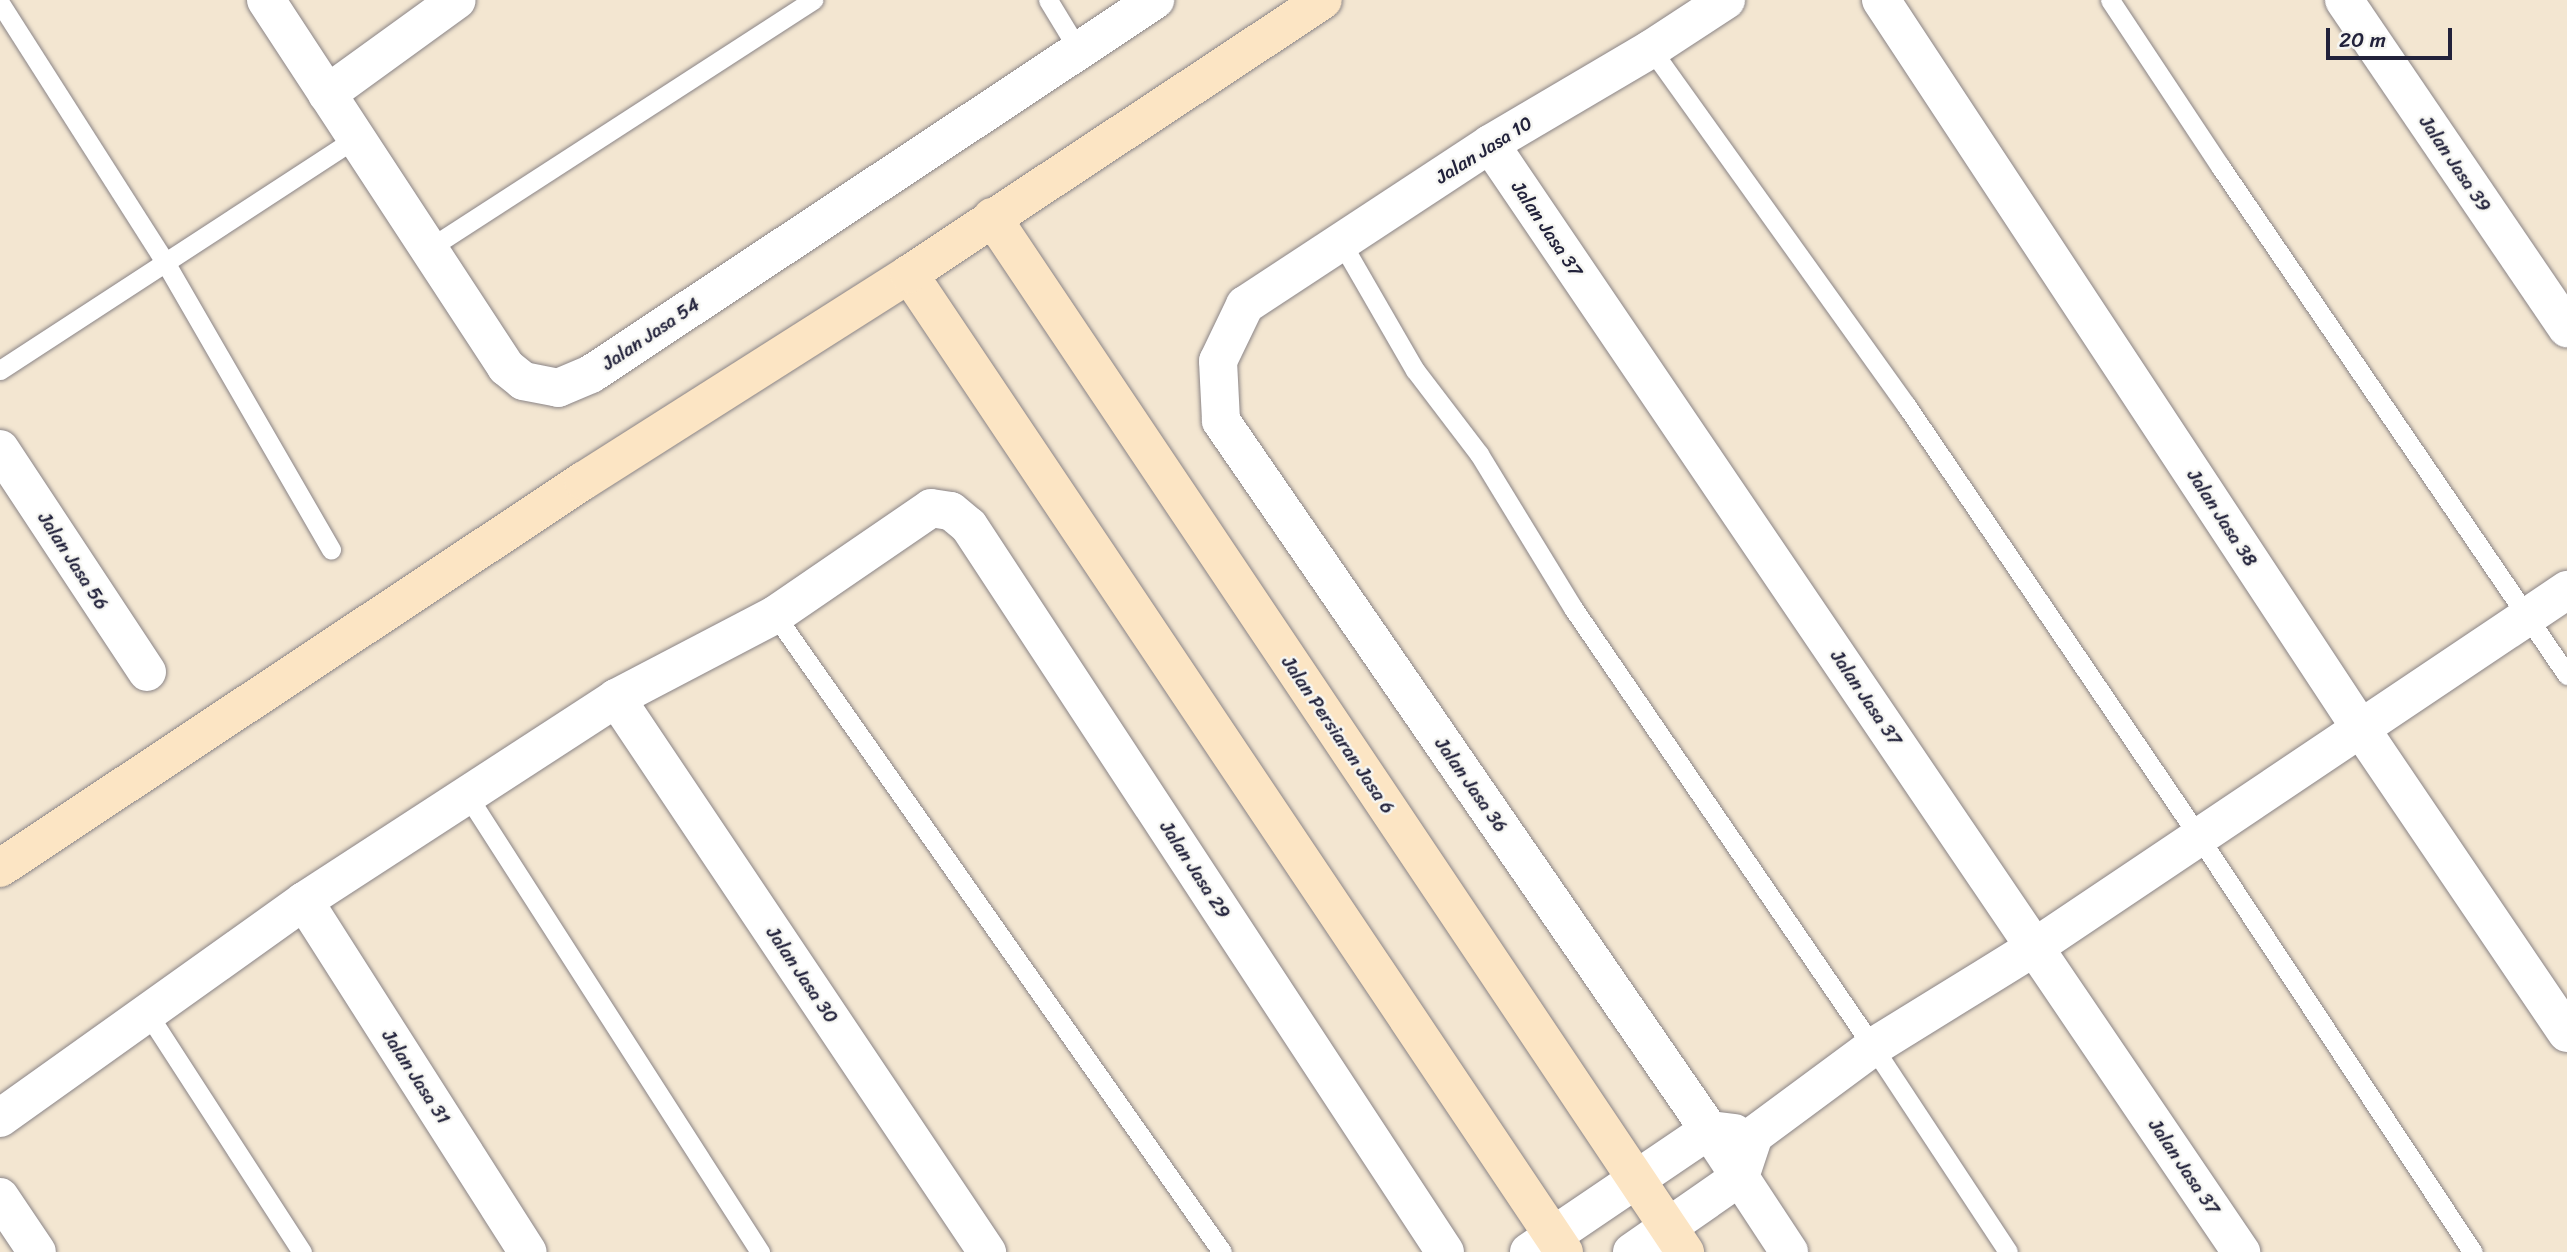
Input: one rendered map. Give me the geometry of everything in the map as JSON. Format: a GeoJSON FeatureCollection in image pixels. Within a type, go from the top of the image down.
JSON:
{"type":"FeatureCollection","features":[{"type":"Feature","properties":{"kind":"street","name":"Jalan Jasa 54"},"geometry":{"type":"LineString","coordinates":[[266,0],[506,367],[523,381],[538,387],[558,388],[591,374],[1155,0]]}},
{"type":"Feature","properties":{"kind":"street"},"geometry":{"type":"LineString","coordinates":[[327,94],[457,0]]}},
{"type":"Feature","properties":{"kind":"street"},"geometry":{"type":"LineString","coordinates":[[0,869],[583,481],[909,274],[1323,0]]}},
{"type":"Feature","properties":{"kind":"street","name":"Jalan Jasa 10"},"geometry":{"type":"LineString","coordinates":[[1245,305],[1490,144],[1651,49],[1726,0]]}},
{"type":"Feature","properties":{"kind":"street","name":"Jalan Jasa 38"},"geometry":{"type":"LineString","coordinates":[[1881,0],[2361,729],[2567,1033]]}},
{"type":"Feature","properties":{"kind":"street","name":"Jalan Jasa 39"},"geometry":{"type":"LineString","coordinates":[[2344,0],[2567,328]]}},
{"type":"Feature","properties":{"kind":"street","name":"Jalan Jasa 37"},"geometry":{"type":"LineString","coordinates":[[1490,144],[2241,1252]]}},
{"type":"Feature","properties":{"kind":"street","name":"Jalan Persiaran Jasa 6"},"geometry":{"type":"LineString","coordinates":[[992,217],[1676,1239]]}},
{"type":"Feature","properties":{"kind":"street"},"geometry":{"type":"LineString","coordinates":[[909,274],[1549,1247],[1636,1180],[1709,1130],[1754,1135]]}},
{"type":"Feature","properties":{"kind":"street","name":"Jalan Jasa 36"},"geometry":{"type":"LineString","coordinates":[[1245,305],[1218,361],[1221,421],[1709,1130],[1789,1252]]}},
{"type":"Feature","properties":{"kind":"street","name":"Jalan Jasa 56"},"geometry":{"type":"LineString","coordinates":[[0,449],[146,672]]}},
{"type":"Feature","properties":{"kind":"street","name":"Jalan Jasa 29"},"geometry":{"type":"LineString","coordinates":[[775,615],[930,508],[951,511],[970,526],[1445,1252]]}},
{"type":"Feature","properties":{"kind":"street"},"geometry":{"type":"LineString","coordinates":[[1632,1252],[1676,1239],[1740,1177],[1754,1135],[1874,1047],[2035,947],[2567,590]]}},
{"type":"Feature","properties":{"kind":"street"},"geometry":{"type":"LineString","coordinates":[[0,1118],[146,1011],[304,901],[616,698],[775,615]]}},
{"type":"Feature","properties":{"kind":"street","name":"Jalan Jasa 30"},"geometry":{"type":"LineString","coordinates":[[616,698],[987,1252]]}},
{"type":"Feature","properties":{"kind":"street","name":"Jalan Jasa 31"},"geometry":{"type":"LineString","coordinates":[[304,901],[528,1252]]}},
{"type":"Feature","properties":{"kind":"street"},"geometry":{"type":"LineString","coordinates":[[0,1197],[37,1252]]}},
{"type":"Feature","properties":{"kind":"lane"},"geometry":{"type":"LineString","coordinates":[[428,249],[813,0]]}},
{"type":"Feature","properties":{"kind":"lane"},"geometry":{"type":"LineString","coordinates":[[1048,0],[1079,51]]}},
{"type":"Feature","properties":{"kind":"lane"},"geometry":{"type":"LineString","coordinates":[[2110,0],[2567,675]]}},
{"type":"Feature","properties":{"kind":"lane"},"geometry":{"type":"LineString","coordinates":[[0,3],[165,262],[331,549]]}},
{"type":"Feature","properties":{"kind":"lane"},"geometry":{"type":"LineString","coordinates":[[1651,49],[1906,405],[2199,837],[2473,1252]]}},
{"type":"Feature","properties":{"kind":"lane"},"geometry":{"type":"LineString","coordinates":[[0,370],[356,138]]}},
{"type":"Feature","properties":{"kind":"lane"},"geometry":{"type":"LineString","coordinates":[[1341,242],[1415,370],[1479,454],[1573,608],[1874,1047],[2008,1252]]}},
{"type":"Feature","properties":{"kind":"lane"},"geometry":{"type":"LineString","coordinates":[[775,615],[1222,1252]]}},
{"type":"Feature","properties":{"kind":"lane"},"geometry":{"type":"LineString","coordinates":[[467,795],[760,1252]]}},
{"type":"Feature","properties":{"kind":"lane"},"geometry":{"type":"LineString","coordinates":[[146,1011],[302,1252]]}}]}
